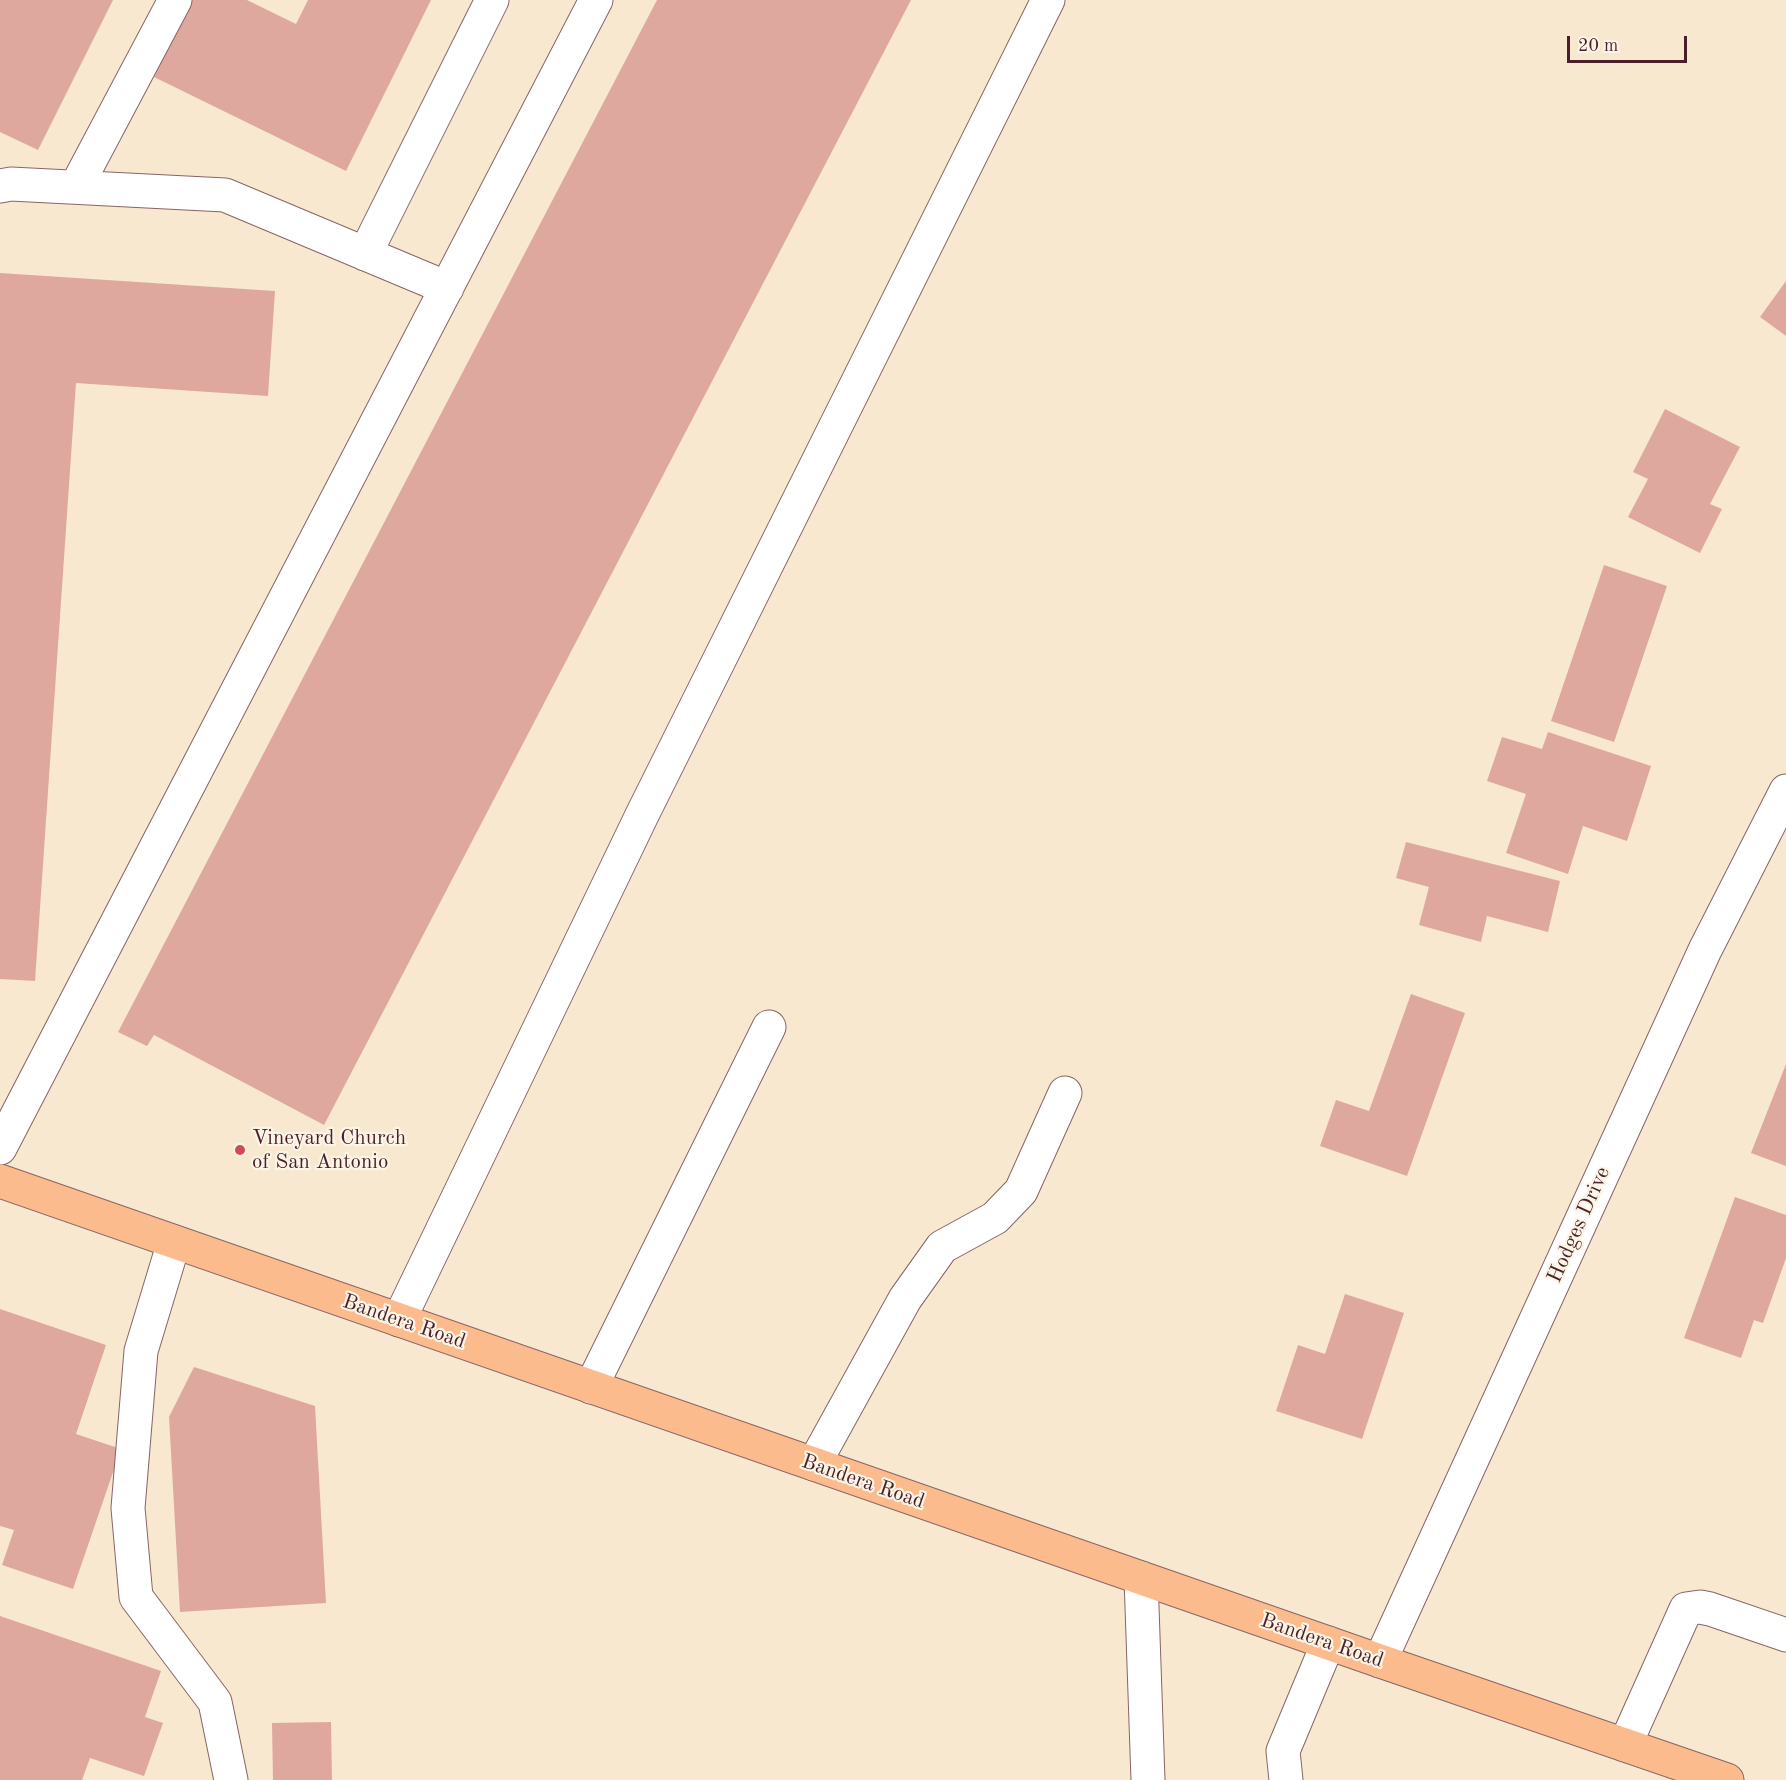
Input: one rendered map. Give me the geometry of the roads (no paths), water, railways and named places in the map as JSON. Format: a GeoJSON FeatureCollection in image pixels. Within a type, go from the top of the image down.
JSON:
{"type":"FeatureCollection","features":[{"type":"Feature","properties":{"kind":"main road","name":"Bandera Road"},"geometry":{"type":"LineString","coordinates":[[0,1181],[1727,1780]]}},
{"type":"Feature","properties":{"kind":"street"},"geometry":{"type":"LineString","coordinates":[[76,187],[176,0]]}},
{"type":"Feature","properties":{"kind":"street"},"geometry":{"type":"LineString","coordinates":[[366,254],[492,0]]}},
{"type":"Feature","properties":{"kind":"street"},"geometry":{"type":"LineString","coordinates":[[0,1148],[596,0]]}},
{"type":"Feature","properties":{"kind":"street"},"geometry":{"type":"LineString","coordinates":[[399,1320],[642,815],[1048,0]]}},
{"type":"Feature","properties":{"kind":"street"},"geometry":{"type":"LineString","coordinates":[[0,186],[11,184],[225,195],[447,288]]}},
{"type":"Feature","properties":{"kind":"street","name":"Hodges Drive"},"geometry":{"type":"LineString","coordinates":[[1380,1661],[1705,950],[1786,791]]}},
{"type":"Feature","properties":{"kind":"street"},"geometry":{"type":"LineString","coordinates":[[591,1387],[769,1027]]}},
{"type":"Feature","properties":{"kind":"street"},"geometry":{"type":"LineString","coordinates":[[814,1464],[905,1299],[942,1247],[995,1218],[1021,1191],[1065,1093]]}},
{"type":"Feature","properties":{"kind":"street"},"geometry":{"type":"LineString","coordinates":[[174,1242],[141,1351],[128,1508],[136,1597],[215,1702],[231,1780]]}},
{"type":"Feature","properties":{"kind":"street"},"geometry":{"type":"LineString","coordinates":[[1141,1578],[1148,1780]]}},
{"type":"Feature","properties":{"kind":"street"},"geometry":{"type":"LineString","coordinates":[[1625,1745],[1686,1609],[1700,1607],[1710,1609],[1786,1635]]}},
{"type":"Feature","properties":{"kind":"street"},"geometry":{"type":"LineString","coordinates":[[1287,1780],[1283,1752],[1328,1643]]}},
{"type":"Feature","properties":{"kind":"place","name":"Vineyard Church of San Antonio"},"geometry":{"type":"Point","coordinates":[240,1150]}}]}
